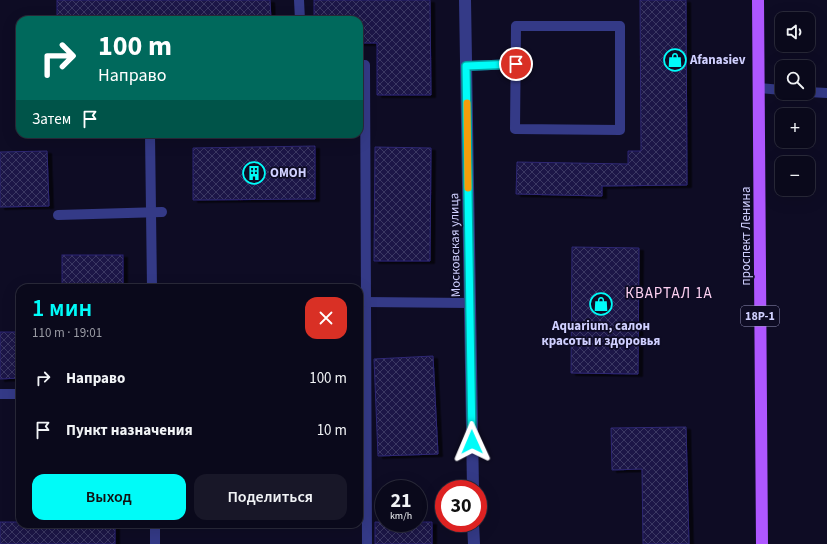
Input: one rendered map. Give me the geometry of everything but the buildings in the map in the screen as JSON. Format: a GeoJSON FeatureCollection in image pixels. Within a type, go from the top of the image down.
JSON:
{"type":"FeatureCollection","features":[{"type":"Feature","properties":{"kind":"main road","name":"проспект Ленина"},"geometry":{"type":"LineString","coordinates":[[758,0],[762,544]]}},
{"type":"Feature","properties":{"kind":"street","name":"Московская улица"},"geometry":{"type":"LineString","coordinates":[[465,0],[473,480]]}},
{"type":"Feature","properties":{"kind":"street"},"geometry":{"type":"LineString","coordinates":[[473,532],[474,544]]}},
{"type":"Feature","properties":{"kind":"lane"},"geometry":{"type":"LineString","coordinates":[[299,0],[300,16]]}},
{"type":"Feature","properties":{"kind":"lane"},"geometry":{"type":"LineString","coordinates":[[516,26],[620,26],[620,130],[515,129],[516,64],[516,26]]}},
{"type":"Feature","properties":{"kind":"lane"},"geometry":{"type":"LineString","coordinates":[[466,66],[516,64]]}},
{"type":"Feature","properties":{"kind":"lane"},"geometry":{"type":"LineString","coordinates":[[363,65],[367,544]]}},
{"type":"Feature","properties":{"kind":"lane"},"geometry":{"type":"LineString","coordinates":[[759,88],[775,89]]}},
{"type":"Feature","properties":{"kind":"lane"},"geometry":{"type":"LineString","coordinates":[[815,92],[827,93]]}},
{"type":"Feature","properties":{"kind":"lane"},"geometry":{"type":"LineString","coordinates":[[150,138],[152,284]]}},
{"type":"Feature","properties":{"kind":"lane"},"geometry":{"type":"LineString","coordinates":[[58,216],[162,212]]}},
{"type":"Feature","properties":{"kind":"lane"},"geometry":{"type":"LineString","coordinates":[[365,302],[470,303]]}},
{"type":"Feature","properties":{"kind":"lane"},"geometry":{"type":"LineString","coordinates":[[0,394],[16,394]]}},
{"type":"Feature","properties":{"kind":"lane"},"geometry":{"type":"LineString","coordinates":[[155,528],[155,544]]}},
{"type":"Feature","properties":{"kind":"slow traffic"},"geometry":{"type":"LineString","coordinates":[[467,103],[468,188]]}},
{"type":"Feature","properties":{"kind":"place","name":"Afanasiev"},"geometry":{"type":"Point","coordinates":[675,60]}},
{"type":"Feature","properties":{"kind":"place","name":"ОМОН"},"geometry":{"type":"Point","coordinates":[254,173]}},
{"type":"Feature","properties":{"kind":"place","name":"Aquarium, салон красоты и здоровья"},"geometry":{"type":"Point","coordinates":[601,304]}},
{"type":"Feature","properties":{"kind":"district","name":"КВАРТАЛ 1А"},"geometry":{"type":"Point","coordinates":[669,293]}},
{"type":"Feature","properties":{"kind":"route"},"geometry":{"type":"LineString","coordinates":[[472,442],[466,66],[516,64]]}}]}
